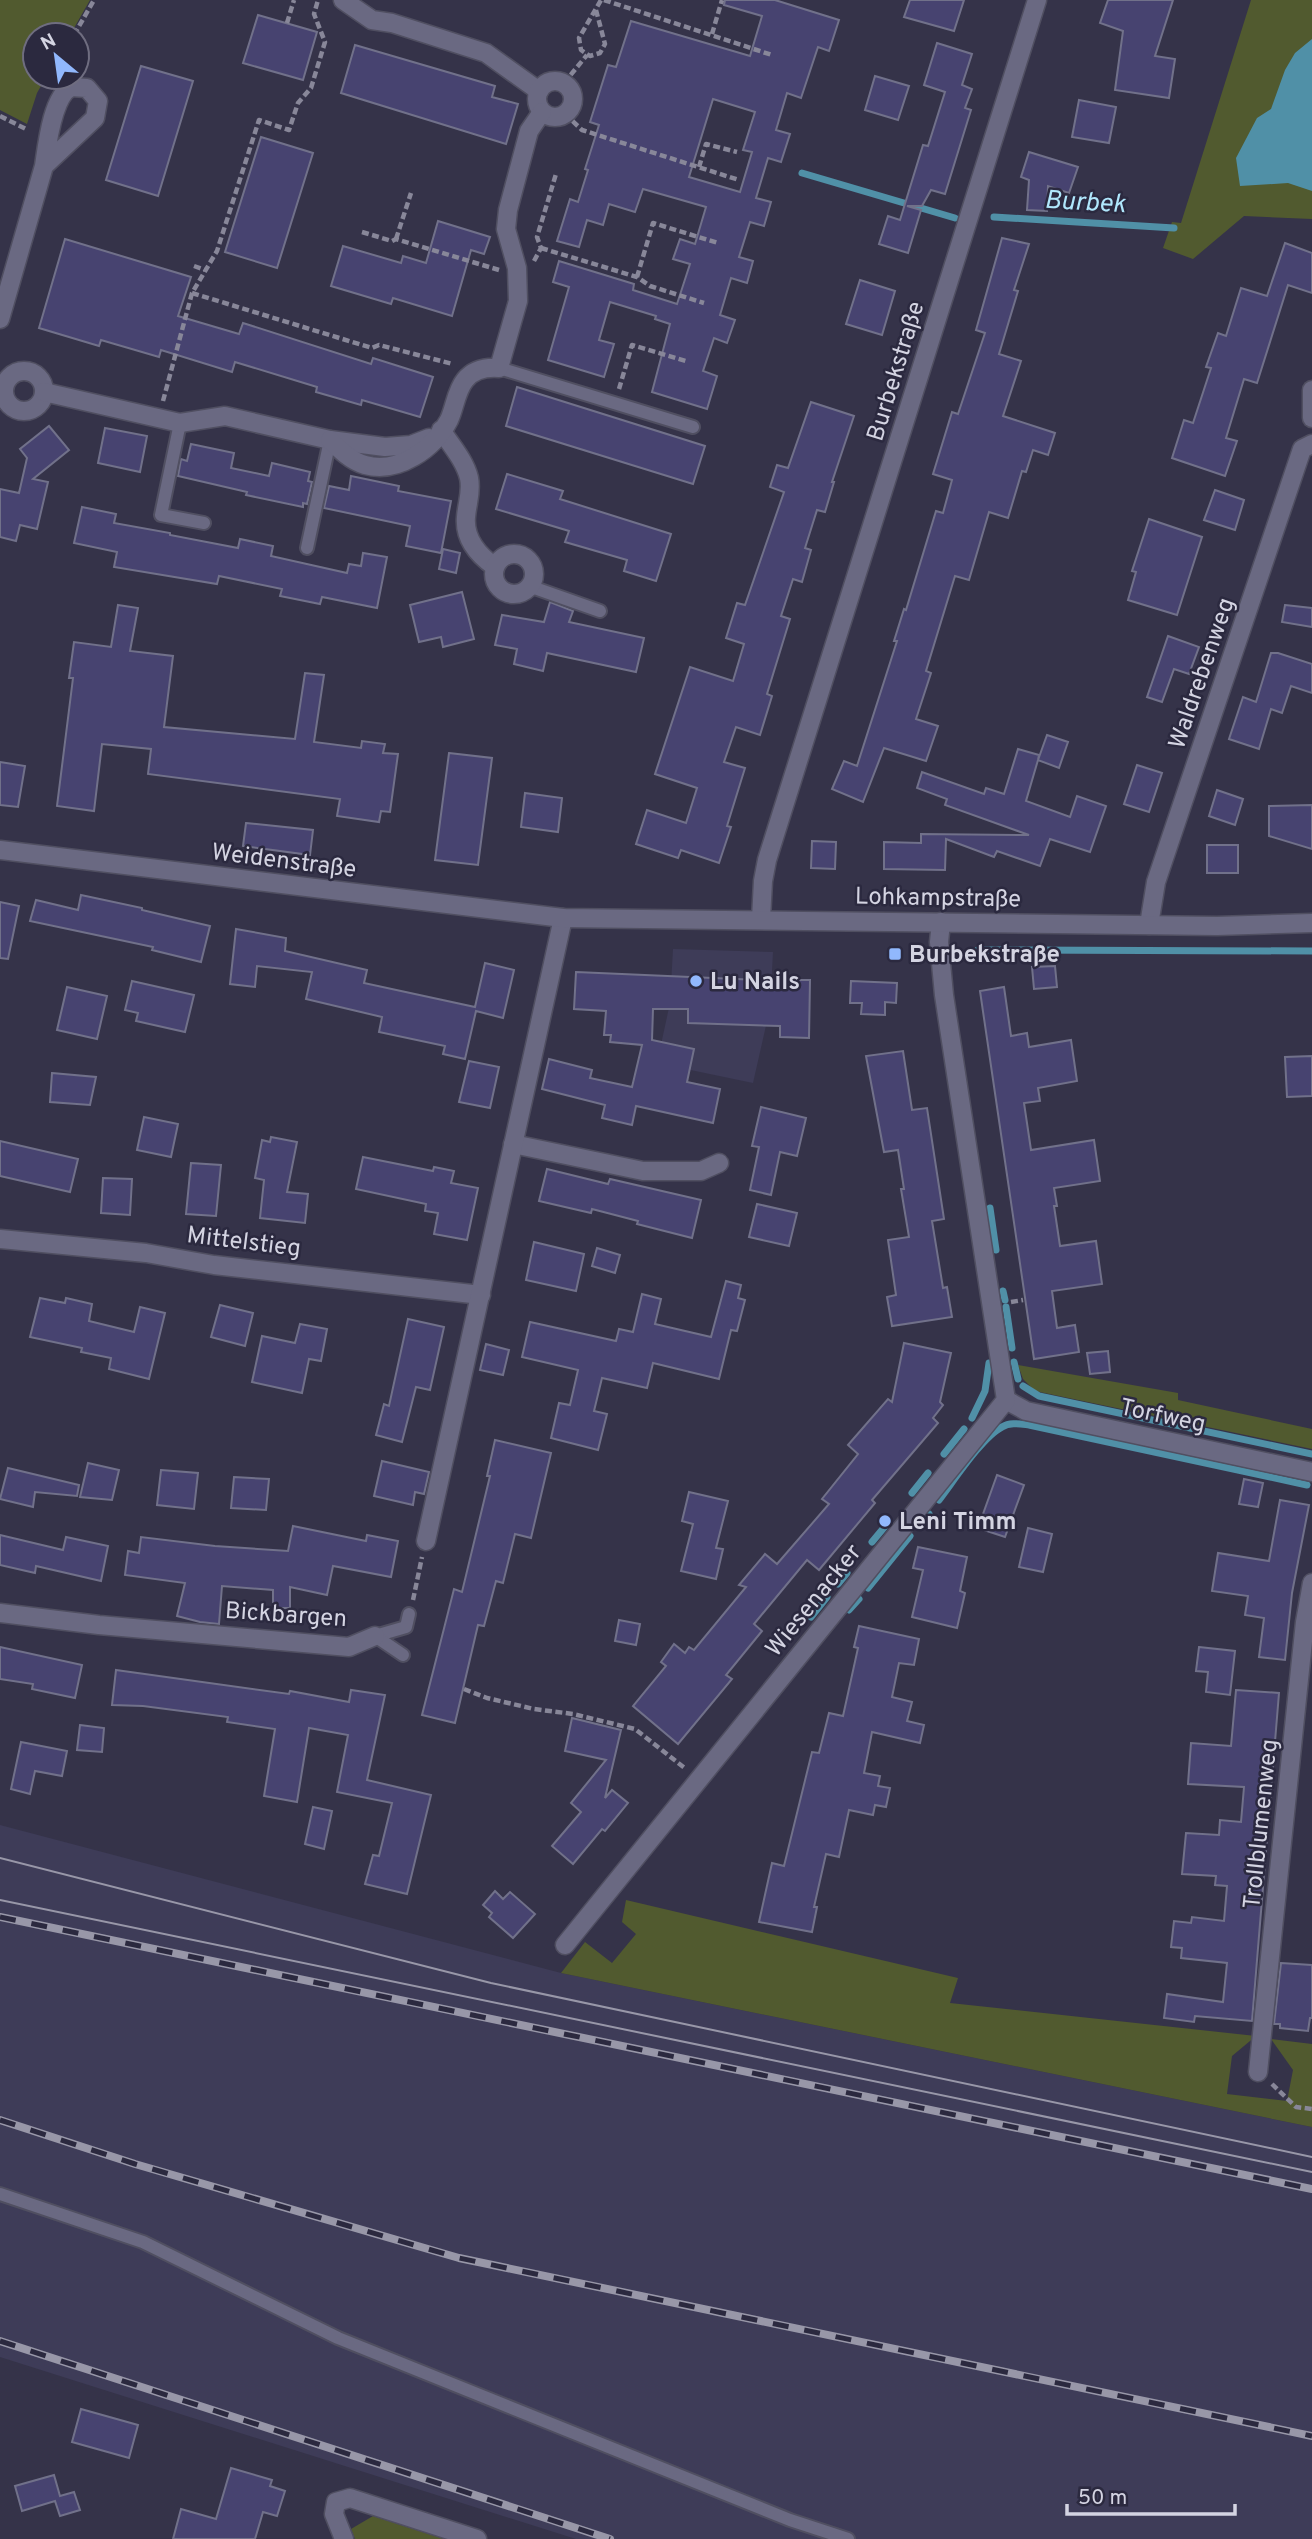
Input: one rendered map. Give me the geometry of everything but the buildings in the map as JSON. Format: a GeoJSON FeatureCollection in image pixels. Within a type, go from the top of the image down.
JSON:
{"type":"FeatureCollection","features":[{"type":"Feature","properties":{"kind":"street"},"geometry":{"type":"LineString","coordinates":[[343,0],[372,20],[392,23],[486,53],[539,91]]}},
{"type":"Feature","properties":{"kind":"street","name":"Burbekstraße"},"geometry":{"type":"LineString","coordinates":[[761,919],[767,860],[1037,0]]}},
{"type":"Feature","properties":{"kind":"street"},"geometry":{"type":"LineString","coordinates":[[547,83],[564,83],[573,97],[571,107],[565,114],[553,117],[542,112],[537,102],[539,91],[547,83]]}},
{"type":"Feature","properties":{"kind":"street"},"geometry":{"type":"LineString","coordinates":[[44,392],[180,423],[225,416],[330,440],[351,459],[363,465],[382,468],[396,465],[419,453],[427,448],[448,421],[461,386],[472,373],[499,368],[518,302],[517,268],[506,229],[508,210],[529,131],[542,112]]}},
{"type":"Feature","properties":{"kind":"street"},"geometry":{"type":"LineString","coordinates":[[0,319],[44,166]]}},
{"type":"Feature","properties":{"kind":"street"},"geometry":{"type":"LineString","coordinates":[[25,371],[41,380],[44,392],[38,405],[19,410],[5,397],[3,382],[13,374],[25,371]]}},
{"type":"Feature","properties":{"kind":"street"},"geometry":{"type":"LineString","coordinates":[[1312,390],[1312,418]]}},
{"type":"Feature","properties":{"kind":"street"},"geometry":{"type":"LineString","coordinates":[[441,430],[469,477],[471,489],[466,531],[484,559],[495,567]]}},
{"type":"Feature","properties":{"kind":"street","name":"Waldrebenweg"},"geometry":{"type":"LineString","coordinates":[[1149,925],[1157,882],[1258,579],[1303,450],[1312,444]]}},
{"type":"Feature","properties":{"kind":"street"},"geometry":{"type":"LineString","coordinates":[[511,555],[526,558],[533,571],[529,586],[517,594],[501,590],[494,577],[495,567],[501,559],[511,555]]}},
{"type":"Feature","properties":{"kind":"street","name":"Weidenstraße"},"geometry":{"type":"LineString","coordinates":[[0,850],[563,918]]}},
{"type":"Feature","properties":{"kind":"street"},"geometry":{"type":"LineString","coordinates":[[426,1541],[563,918]]}},
{"type":"Feature","properties":{"kind":"street","name":"Lohkampstraße"},"geometry":{"type":"LineString","coordinates":[[563,918],[1149,925],[1312,923]]}},
{"type":"Feature","properties":{"kind":"street"},"geometry":{"type":"LineString","coordinates":[[941,922],[939,942],[944,995],[1006,1400]]}},
{"type":"Feature","properties":{"kind":"street"},"geometry":{"type":"LineString","coordinates":[[513,1144],[643,1171],[701,1171],[719,1163]]}},
{"type":"Feature","properties":{"kind":"street","name":"Mittelstieg"},"geometry":{"type":"LineString","coordinates":[[0,1239],[146,1253],[214,1265],[480,1300]]}},
{"type":"Feature","properties":{"kind":"street","name":"Torfweg"},"geometry":{"type":"LineString","coordinates":[[1006,1400],[1026,1411],[1312,1472]]}},
{"type":"Feature","properties":{"kind":"street","name":"Wiesenacker"},"geometry":{"type":"LineString","coordinates":[[565,1945],[1006,1400]]}},
{"type":"Feature","properties":{"kind":"street","name":"Trollblumenweg"},"geometry":{"type":"LineString","coordinates":[[1258,2072],[1304,1636],[1312,1583]]}},
{"type":"Feature","properties":{"kind":"street","name":"Bickbargen"},"geometry":{"type":"LineString","coordinates":[[0,1613],[99,1625],[349,1647],[375,1636]]}},
{"type":"Feature","properties":{"kind":"street"},"geometry":{"type":"LineString","coordinates":[[344,2539],[334,2514],[336,2502],[350,2498],[477,2539]]}},
{"type":"Feature","properties":{"kind":"lane"},"geometry":{"type":"LineString","coordinates":[[499,368],[693,427]]}},
{"type":"Feature","properties":{"kind":"lane"},"geometry":{"type":"LineString","coordinates":[[180,423],[162,515],[204,523]]}},
{"type":"Feature","properties":{"kind":"lane"},"geometry":{"type":"LineString","coordinates":[[307,548],[330,440]]}},
{"type":"Feature","properties":{"kind":"lane"},"geometry":{"type":"LineString","coordinates":[[529,586],[600,611]]}},
{"type":"Feature","properties":{"kind":"lane","name":"Bickbargen"},"geometry":{"type":"LineString","coordinates":[[375,1636],[406,1627],[409,1614]]}},
{"type":"Feature","properties":{"kind":"lane"},"geometry":{"type":"LineString","coordinates":[[375,1636],[403,1655]]}},
{"type":"Feature","properties":{"kind":"lane"},"geometry":{"type":"LineString","coordinates":[[0,2194],[143,2242],[338,2338],[790,2520],[848,2539]]}},
{"type":"Feature","properties":{"kind":"path"},"geometry":{"type":"LineString","coordinates":[[82,21],[94,0]]}},
{"type":"Feature","properties":{"kind":"path"},"geometry":{"type":"LineString","coordinates":[[287,23],[294,0]]}},
{"type":"Feature","properties":{"kind":"path"},"geometry":{"type":"LineString","coordinates":[[158,419],[192,293],[217,251],[259,120],[289,130],[298,103],[311,88],[325,42],[314,14],[318,0]]}},
{"type":"Feature","properties":{"kind":"path"},"geometry":{"type":"LineString","coordinates":[[596,10],[606,44],[597,55],[587,55],[580,47],[579,38],[596,10],[603,0],[772,55]]}},
{"type":"Feature","properties":{"kind":"path"},"geometry":{"type":"LineString","coordinates":[[712,34],[722,0]]}},
{"type":"Feature","properties":{"kind":"path"},"geometry":{"type":"LineString","coordinates":[[564,83],[587,55]]}},
{"type":"Feature","properties":{"kind":"path"},"geometry":{"type":"LineString","coordinates":[[565,114],[582,130],[739,180]]}},
{"type":"Feature","properties":{"kind":"path"},"geometry":{"type":"LineString","coordinates":[[0,116],[28,130]]}},
{"type":"Feature","properties":{"kind":"path"},"geometry":{"type":"LineString","coordinates":[[699,167],[706,144],[737,152]]}},
{"type":"Feature","properties":{"kind":"path"},"geometry":{"type":"LineString","coordinates":[[362,232],[392,241],[396,239],[498,270],[517,268],[536,260],[541,248],[537,237],[556,174]]}},
{"type":"Feature","properties":{"kind":"path"},"geometry":{"type":"LineString","coordinates":[[396,239],[411,193]]}},
{"type":"Feature","properties":{"kind":"path"},"geometry":{"type":"LineString","coordinates":[[637,277],[653,223],[718,243]]}},
{"type":"Feature","properties":{"kind":"path"},"geometry":{"type":"LineString","coordinates":[[541,248],[637,277],[650,286],[704,303]]}},
{"type":"Feature","properties":{"kind":"path"},"geometry":{"type":"LineString","coordinates":[[194,266],[205,270]]}},
{"type":"Feature","properties":{"kind":"path"},"geometry":{"type":"LineString","coordinates":[[192,293],[372,348],[379,345],[459,365],[472,373]]}},
{"type":"Feature","properties":{"kind":"path"},"geometry":{"type":"LineString","coordinates":[[614,403],[632,345],[686,361]]}},
{"type":"Feature","properties":{"kind":"path"},"geometry":{"type":"LineString","coordinates":[[409,1614],[426,1541]]}},
{"type":"Feature","properties":{"kind":"path"},"geometry":{"type":"LineString","coordinates":[[464,1689],[487,1698],[534,1709],[573,1714],[635,1729],[699,1780]]}},
{"type":"Feature","properties":{"kind":"path"},"geometry":{"type":"LineString","coordinates":[[1258,2072],[1296,2107],[1312,2109]]}},
{"type":"Feature","properties":{"kind":"shaded area"},"geometry":{"type":"Polygon","coordinates":[[[673,949],[773,952],[770,1008],[753,1083],[657,1063],[670,1003],[673,949]]]}},
{"type":"Feature","properties":{"kind":"shaded area"},"geometry":{"type":"Polygon","coordinates":[[[0,1825],[561,1973],[1312,2127],[1312,2539],[576,2539],[0,2357],[0,1825]]]}},
{"type":"Feature","properties":{"kind":"green space"},"geometry":{"type":"Polygon","coordinates":[[[0,0],[90,0],[78,21],[21,21],[21,91],[38,91],[27,124],[0,110],[0,0]]]}},
{"type":"Feature","properties":{"kind":"green space"},"geometry":{"type":"Polygon","coordinates":[[[1251,0],[1312,0],[1312,219],[1244,216],[1193,259],[1163,248],[1172,222],[1181,223],[1251,0]]]}},
{"type":"Feature","properties":{"kind":"green space"},"geometry":{"type":"Polygon","coordinates":[[[1018,1365],[1178,1393],[1178,1400],[1312,1429],[1312,1449],[1035,1391],[1023,1379],[1018,1365]]]}},
{"type":"Feature","properties":{"kind":"green space"},"geometry":{"type":"Polygon","coordinates":[[[626,1900],[958,1978],[950,2003],[1256,2036],[1232,2056],[1227,2094],[1287,2101],[1293,2070],[1271,2039],[1312,2044],[1312,2127],[561,1973],[585,1942],[612,1963],[636,1934],[622,1922],[626,1900]]]}},
{"type":"Feature","properties":{"kind":"green space"},"geometry":{"type":"Polygon","coordinates":[[[373,2516],[444,2539],[355,2539],[351,2529],[373,2516]]]}},
{"type":"Feature","properties":{"kind":"water"},"geometry":{"type":"Polygon","coordinates":[[[1312,39],[1312,191],[1288,183],[1240,186],[1236,158],[1257,118],[1271,109],[1285,70],[1295,53],[1312,39]]]}},
{"type":"Feature","properties":{"kind":"waterway","name":"Burbek"},"geometry":{"type":"LineString","coordinates":[[802,173],[955,218]]}},
{"type":"Feature","properties":{"kind":"waterway","name":"Burbek"},"geometry":{"type":"LineString","coordinates":[[994,217],[1174,228]]}},
{"type":"Feature","properties":{"kind":"waterway"},"geometry":{"type":"LineString","coordinates":[[978,950],[1312,951]]}},
{"type":"Feature","properties":{"kind":"waterway"},"geometry":{"type":"LineString","coordinates":[[990,1208],[996,1250]]}},
{"type":"Feature","properties":{"kind":"waterway"},"geometry":{"type":"LineString","coordinates":[[1003,1291],[1005,1300]]}},
{"type":"Feature","properties":{"kind":"waterway"},"geometry":{"type":"LineString","coordinates":[[1006,1307],[1012,1348]]}},
{"type":"Feature","properties":{"kind":"waterway"},"geometry":{"type":"LineString","coordinates":[[1014,1362],[1018,1379]]}},
{"type":"Feature","properties":{"kind":"waterway"},"geometry":{"type":"LineString","coordinates":[[972,1418],[985,1391],[989,1363]]}},
{"type":"Feature","properties":{"kind":"waterway"},"geometry":{"type":"LineString","coordinates":[[1023,1386],[1039,1396],[1312,1454]]}},
{"type":"Feature","properties":{"kind":"waterway"},"geometry":{"type":"LineString","coordinates":[[939,1500],[986,1440],[1008,1424],[1029,1425],[1307,1485]]}},
{"type":"Feature","properties":{"kind":"waterway"},"geometry":{"type":"LineString","coordinates":[[944,1454],[964,1429]]}},
{"type":"Feature","properties":{"kind":"waterway"},"geometry":{"type":"LineString","coordinates":[[912,1493],[928,1473]]}},
{"type":"Feature","properties":{"kind":"waterway"},"geometry":{"type":"LineString","coordinates":[[920,1523],[929,1514]]}},
{"type":"Feature","properties":{"kind":"waterway"},"geometry":{"type":"LineString","coordinates":[[872,1542],[887,1524]]}},
{"type":"Feature","properties":{"kind":"waterway"},"geometry":{"type":"LineString","coordinates":[[868,1588],[910,1536]]}},
{"type":"Feature","properties":{"kind":"waterway"},"geometry":{"type":"LineString","coordinates":[[838,1584],[847,1573]]}},
{"type":"Feature","properties":{"kind":"waterway"},"geometry":{"type":"LineString","coordinates":[[811,1617],[827,1597]]}},
{"type":"Feature","properties":{"kind":"waterway"},"geometry":{"type":"LineString","coordinates":[[849,1610],[859,1599]]}},
{"type":"Feature","properties":{"kind":"tram line"},"geometry":{"type":"LineString","coordinates":[[0,1858],[491,1983],[1312,2157]]}},
{"type":"Feature","properties":{"kind":"tram line"},"geometry":{"type":"LineString","coordinates":[[0,1900],[1312,2172]]}},
{"type":"Feature","properties":{"kind":"railway"},"geometry":{"type":"LineString","coordinates":[[0,1917],[1312,2189]]}},
{"type":"Feature","properties":{"kind":"railway"},"geometry":{"type":"LineString","coordinates":[[0,2120],[135,2164],[459,2258],[1312,2436]]}},
{"type":"Feature","properties":{"kind":"railway"},"geometry":{"type":"LineString","coordinates":[[0,2341],[610,2539]]}},
{"type":"Feature","properties":{"kind":"place","name":"Burbekstraße"},"geometry":{"type":"Point","coordinates":[895,954]}},
{"type":"Feature","properties":{"kind":"place","name":"Lu Nails"},"geometry":{"type":"Point","coordinates":[696,981]}},
{"type":"Feature","properties":{"kind":"place","name":"Leni Timm"},"geometry":{"type":"Point","coordinates":[885,1521]}}]}
